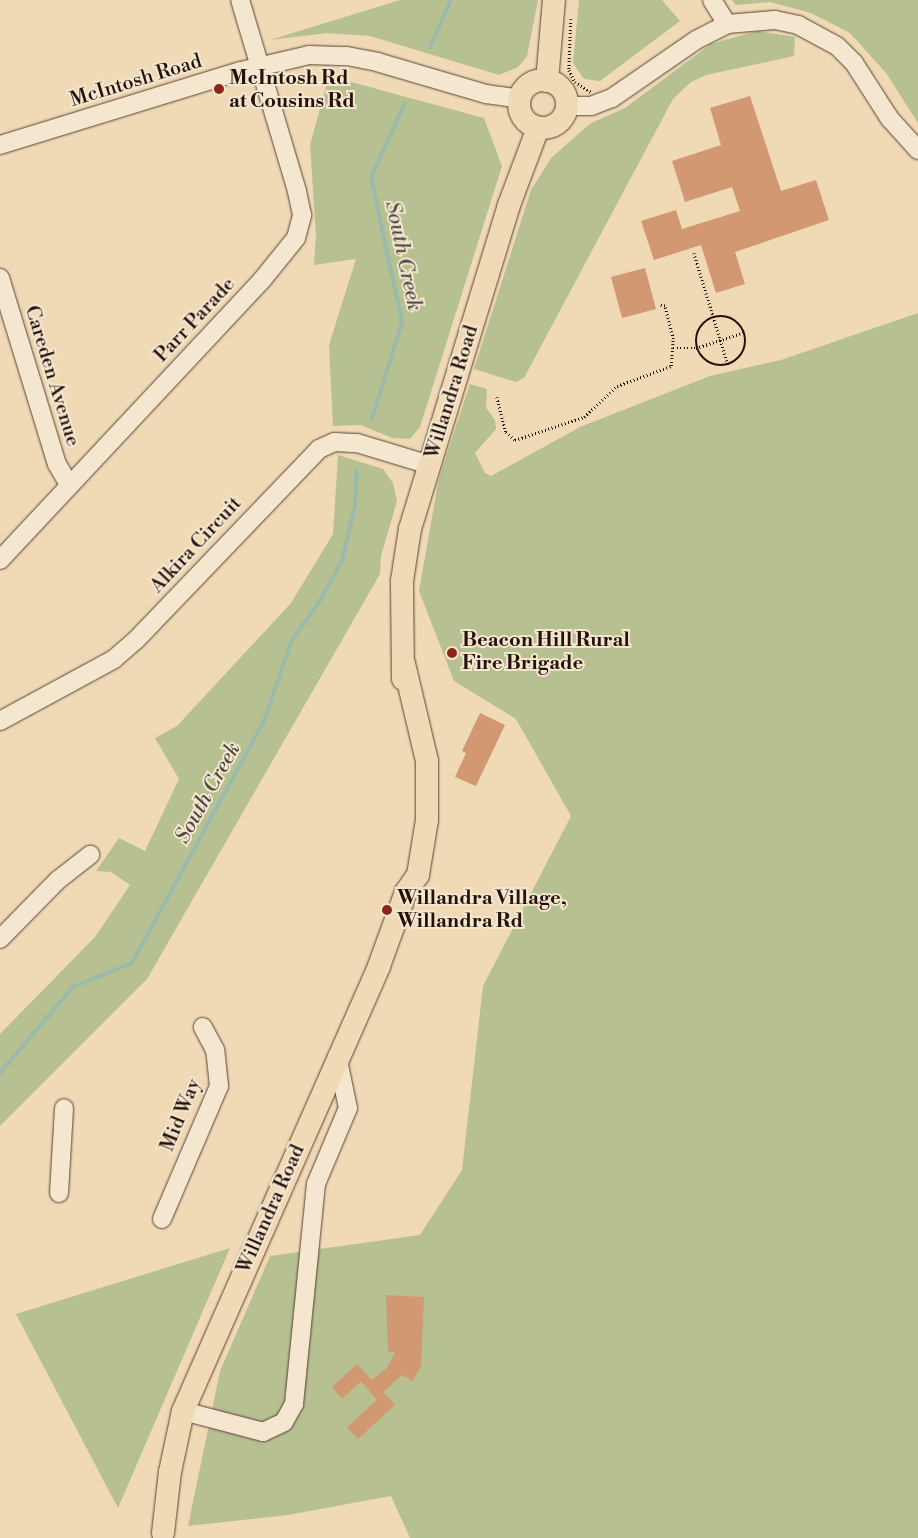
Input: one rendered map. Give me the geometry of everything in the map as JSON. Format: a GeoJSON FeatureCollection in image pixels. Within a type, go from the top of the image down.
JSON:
{"type":"FeatureCollection","features":[{"type":"Feature","properties":{"kind":"main road"},"geometry":{"type":"LineString","coordinates":[[547,80],[563,4]]}},
{"type":"Feature","properties":{"kind":"main road"},"geometry":{"type":"LineString","coordinates":[[547,80],[562,89],[567,106],[558,123],[538,128],[521,114],[520,99],[530,84],[547,80]]}},
{"type":"Feature","properties":{"kind":"main road","name":"Willandra Road"},"geometry":{"type":"LineString","coordinates":[[163,1536],[170,1472],[183,1411],[337,1056],[379,966],[406,892],[420,868],[429,784],[425,742],[404,664],[405,556],[430,465],[509,205],[538,128]]}},
{"type":"Feature","properties":{"kind":"street","name":"Parr Parade"},"geometry":{"type":"LineString","coordinates":[[0,560],[68,485],[262,280],[296,238],[302,215],[240,0]]}},
{"type":"Feature","properties":{"kind":"street"},"geometry":{"type":"LineString","coordinates":[[712,0],[727,24]]}},
{"type":"Feature","properties":{"kind":"street"},"geometry":{"type":"LineString","coordinates":[[567,106],[598,104],[631,87],[696,40],[727,24],[775,20],[798,24],[824,38],[854,63],[890,119],[918,150]]}},
{"type":"Feature","properties":{"kind":"street","name":"McIntosh Road"},"geometry":{"type":"LineString","coordinates":[[0,145],[260,66],[309,55],[347,56],[486,94],[520,99]]}},
{"type":"Feature","properties":{"kind":"street","name":"Careden Avenue"},"geometry":{"type":"LineString","coordinates":[[0,278],[57,464],[68,485]]}},
{"type":"Feature","properties":{"kind":"street","name":"Alkira Circuit"},"geometry":{"type":"LineString","coordinates":[[0,721],[107,663],[136,640],[319,448],[335,442],[357,443],[430,465]]}},
{"type":"Feature","properties":{"kind":"street"},"geometry":{"type":"LineString","coordinates":[[0,939],[58,880],[90,854]]}},
{"type":"Feature","properties":{"kind":"street","name":"Mid Way"},"geometry":{"type":"LineString","coordinates":[[162,1219],[219,1086],[215,1050],[203,1027]]}},
{"type":"Feature","properties":{"kind":"street"},"geometry":{"type":"LineString","coordinates":[[183,1411],[264,1432],[284,1422],[294,1404],[316,1184],[348,1108],[337,1056]]}},
{"type":"Feature","properties":{"kind":"street"},"geometry":{"type":"LineString","coordinates":[[59,1193],[64,1108]]}},
{"type":"Feature","properties":{"kind":"path"},"geometry":{"type":"LineString","coordinates":[[563,4],[569,70],[575,82],[589,87],[598,104]]}},
{"type":"Feature","properties":{"kind":"path"},"geometry":{"type":"LineString","coordinates":[[694,253],[728,365]]}},
{"type":"Feature","properties":{"kind":"path"},"geometry":{"type":"LineString","coordinates":[[497,397],[508,436],[515,440],[575,422],[593,411],[617,386],[668,369],[673,348],[665,306],[659,305]]}},
{"type":"Feature","properties":{"kind":"path"},"geometry":{"type":"LineString","coordinates":[[714,317],[733,318],[745,332],[744,350],[728,365],[707,362],[696,348],[699,328],[714,317]]}},
{"type":"Feature","properties":{"kind":"path"},"geometry":{"type":"LineString","coordinates":[[673,348],[696,348],[745,332]]}},
{"type":"Feature","properties":{"kind":"green space"},"geometry":{"type":"Polygon","coordinates":[[[400,0],[538,0],[527,56],[518,67],[499,75],[370,36],[327,33],[270,40],[400,0]]]}},
{"type":"Feature","properties":{"kind":"green space"},"geometry":{"type":"Polygon","coordinates":[[[579,0],[662,0],[680,21],[600,81],[584,79],[573,63],[579,0]]]}},
{"type":"Feature","properties":{"kind":"green space"},"geometry":{"type":"Polygon","coordinates":[[[732,0],[918,0],[918,123],[886,73],[850,33],[811,13],[770,2],[736,5],[732,0]]]}},
{"type":"Feature","properties":{"kind":"green space"},"geometry":{"type":"Polygon","coordinates":[[[757,31],[795,37],[794,56],[706,75],[691,82],[673,99],[524,378],[516,382],[474,369],[531,190],[551,158],[591,123],[625,108],[711,44],[757,31]]]}},
{"type":"Feature","properties":{"kind":"green space"},"geometry":{"type":"Polygon","coordinates":[[[329,76],[484,118],[502,166],[420,427],[410,439],[392,438],[361,425],[333,426],[329,345],[356,259],[314,265],[316,235],[310,145],[329,76]]]}},
{"type":"Feature","properties":{"kind":"green space"},"geometry":{"type":"Polygon","coordinates":[[[918,313],[918,1538],[410,1538],[391,1496],[288,1515],[188,1526],[220,1371],[270,1256],[420,1235],[462,1170],[483,986],[571,816],[516,719],[454,681],[419,591],[439,478],[470,384],[487,389],[486,408],[495,420],[496,429],[475,453],[485,473],[491,476],[580,427],[710,376],[781,360],[918,313]]]}},
{"type":"Feature","properties":{"kind":"green space"},"geometry":{"type":"Polygon","coordinates":[[[338,455],[383,469],[393,483],[397,501],[381,556],[380,574],[147,979],[0,1126],[0,1034],[95,937],[130,885],[111,872],[96,871],[119,838],[145,851],[179,779],[155,738],[177,726],[291,603],[333,534],[338,455]]]}},
{"type":"Feature","properties":{"kind":"green space"},"geometry":{"type":"Polygon","coordinates":[[[230,1248],[118,1508],[16,1314],[230,1248]]]}},
{"type":"Feature","properties":{"kind":"building"},"geometry":{"type":"Polygon","coordinates":[[[750,96],[781,191],[816,180],[829,220],[735,252],[745,284],[716,293],[701,245],[654,260],[641,221],[676,210],[682,229],[740,211],[732,187],[685,202],[672,161],[721,145],[710,108],[750,96]]]}},
{"type":"Feature","properties":{"kind":"building"},"geometry":{"type":"Polygon","coordinates":[[[645,268],[656,309],[622,318],[611,277],[645,268]]]}},
{"type":"Feature","properties":{"kind":"building"},"geometry":{"type":"Polygon","coordinates":[[[480,713],[505,725],[476,786],[455,777],[466,753],[462,751],[480,713]]]}},
{"type":"Feature","properties":{"kind":"building"},"geometry":{"type":"Polygon","coordinates":[[[386,1295],[424,1297],[421,1366],[413,1381],[402,1375],[383,1392],[395,1405],[358,1439],[347,1427],[377,1400],[361,1381],[342,1399],[332,1387],[357,1364],[372,1380],[387,1368],[395,1352],[388,1352],[386,1295]]]}},
{"type":"Feature","properties":{"kind":"waterway","name":"South Creek"},"geometry":{"type":"LineString","coordinates":[[430,47],[451,0]]}},
{"type":"Feature","properties":{"kind":"waterway","name":"South Creek"},"geometry":{"type":"LineString","coordinates":[[372,419],[402,322],[371,177],[405,103]]}},
{"type":"Feature","properties":{"kind":"waterway","name":"South Creek"},"geometry":{"type":"LineString","coordinates":[[0,1073],[73,987],[132,963],[264,721],[291,642],[319,602],[342,561],[355,505],[357,470]]}},
{"type":"Feature","properties":{"kind":"place","name":"McIntosh Rd at Cousins Rd"},"geometry":{"type":"Point","coordinates":[219,89]}},
{"type":"Feature","properties":{"kind":"place","name":"Beacon Hill Rural Fire Brigade"},"geometry":{"type":"Point","coordinates":[452,653]}},
{"type":"Feature","properties":{"kind":"place","name":"Willandra Village, Willandra Rd"},"geometry":{"type":"Point","coordinates":[387,910]}}]}
